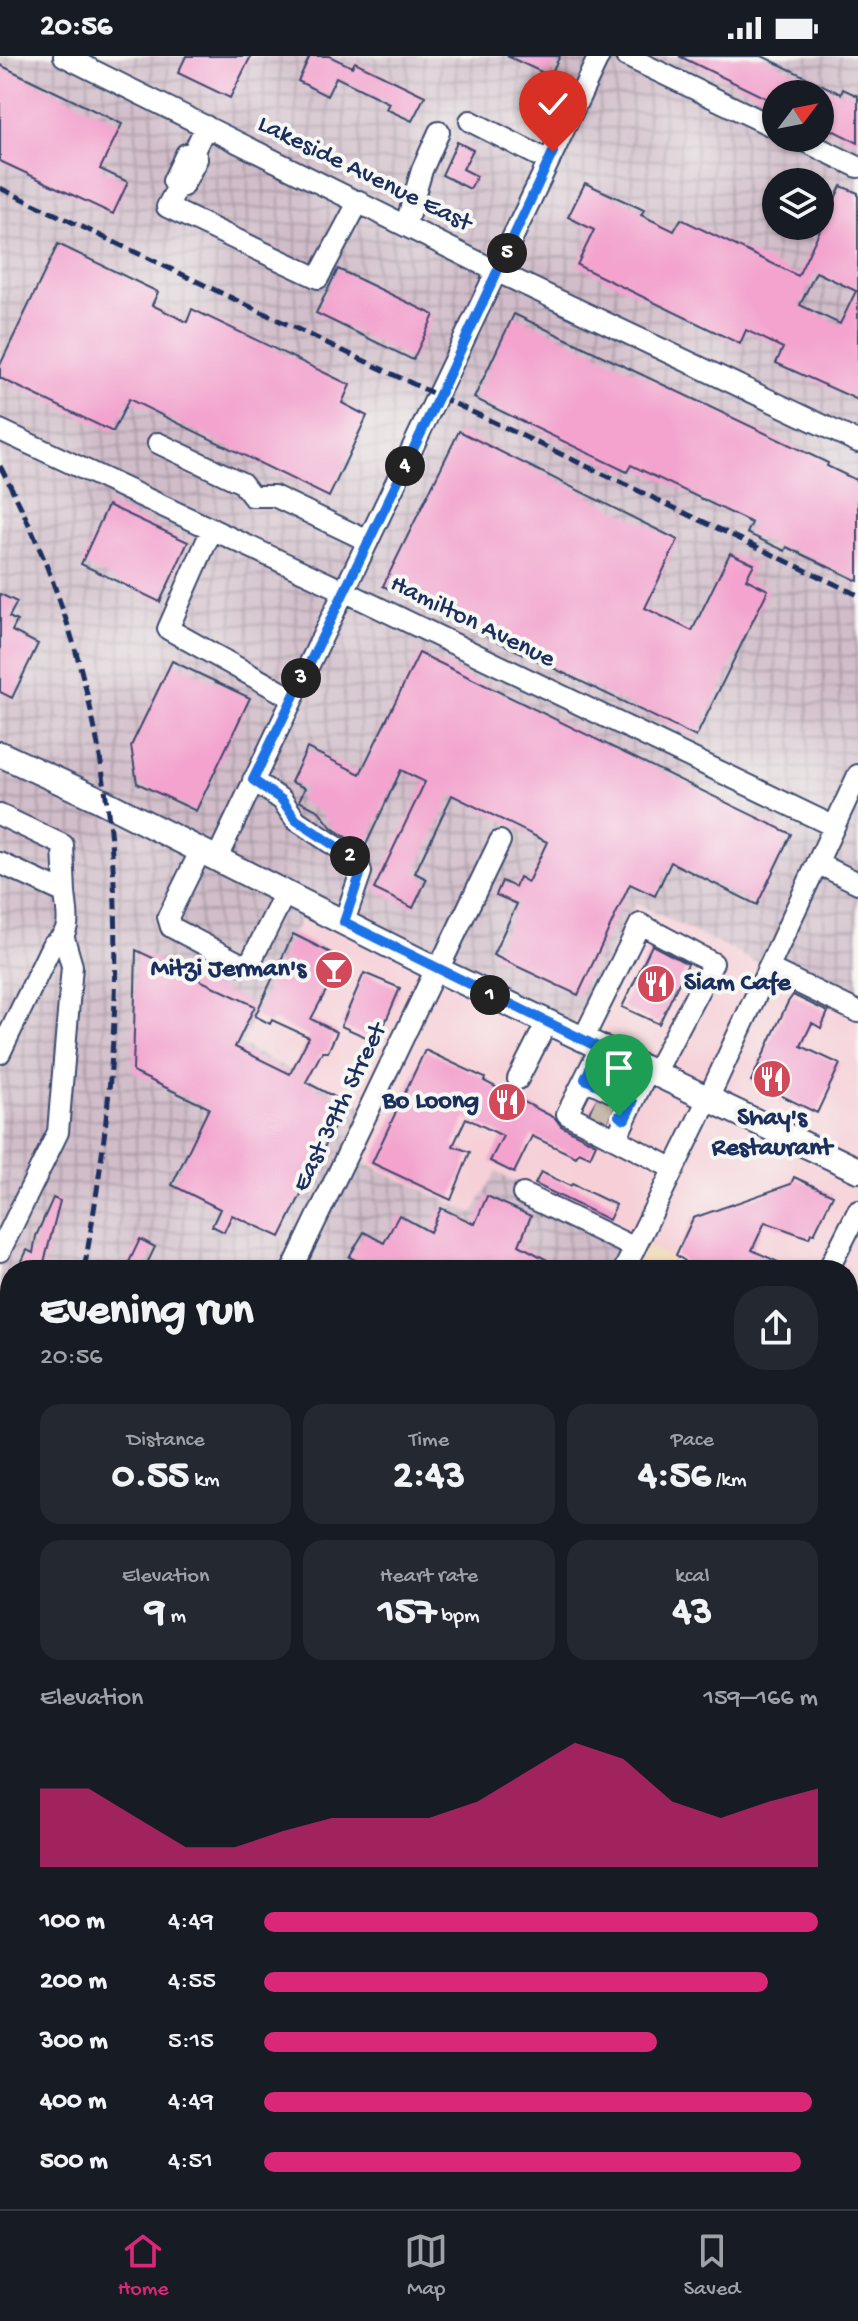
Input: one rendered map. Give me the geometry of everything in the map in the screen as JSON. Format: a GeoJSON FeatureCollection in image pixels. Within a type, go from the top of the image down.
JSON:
{"type":"FeatureCollection","features":[{"type":"Feature","properties":{"kind":"main road"},"geometry":{"type":"LineString","coordinates":[[0,754],[209,854],[437,970],[858,1170]]}},
{"type":"Feature","properties":{"kind":"street","name":"Lakeside Avenue East"},"geometry":{"type":"LineString","coordinates":[[64,56],[498,272],[858,442]]}},
{"type":"Feature","properties":{"kind":"street"},"geometry":{"type":"LineString","coordinates":[[285,893],[251,961],[241,964],[171,927],[168,917],[253,780],[599,56]]}},
{"type":"Feature","properties":{"kind":"street"},"geometry":{"type":"LineString","coordinates":[[626,56],[762,121]]}},
{"type":"Feature","properties":{"kind":"street"},"geometry":{"type":"LineString","coordinates":[[470,121],[549,161]]}},
{"type":"Feature","properties":{"kind":"street"},"geometry":{"type":"LineString","coordinates":[[206,126],[194,151],[186,154],[173,181],[177,188],[167,207],[318,278],[359,201]]}},
{"type":"Feature","properties":{"kind":"street"},"geometry":{"type":"LineString","coordinates":[[406,224],[422,170],[439,132]]}},
{"type":"Feature","properties":{"kind":"street"},"geometry":{"type":"LineString","coordinates":[[827,152],[858,167]]}},
{"type":"Feature","properties":{"kind":"street","name":"Hamilton Avenue"},"geometry":{"type":"LineString","coordinates":[[0,430],[833,826]]}},
{"type":"Feature","properties":{"kind":"street"},"geometry":{"type":"LineString","coordinates":[[158,443],[242,483],[252,496],[274,496],[368,541]]}},
{"type":"Feature","properties":{"kind":"street"},"geometry":{"type":"LineString","coordinates":[[212,529],[168,629],[292,698]]}},
{"type":"Feature","properties":{"kind":"street"},"geometry":{"type":"LineString","coordinates":[[629,1260],[708,1099],[858,775]]}},
{"type":"Feature","properties":{"kind":"street"},"geometry":{"type":"LineString","coordinates":[[253,780],[282,800],[296,820],[358,861],[361,872],[344,922]]}},
{"type":"Feature","properties":{"kind":"street"},"geometry":{"type":"LineString","coordinates":[[0,815],[63,845],[68,925],[64,938],[72,966],[58,1132],[0,1251]]}},
{"type":"Feature","properties":{"kind":"street","name":"East 39th Street"},"geometry":{"type":"LineString","coordinates":[[297,1260],[500,841]]}},
{"type":"Feature","properties":{"kind":"street"},"geometry":{"type":"LineString","coordinates":[[0,863],[65,893]]}},
{"type":"Feature","properties":{"kind":"street"},"geometry":{"type":"LineString","coordinates":[[817,863],[858,883]]}},
{"type":"Feature","properties":{"kind":"street"},"geometry":{"type":"LineString","coordinates":[[616,1139],[604,1102],[592,1044],[640,924],[713,963],[651,1072],[604,1102],[567,1114],[674,1169]]}},
{"type":"Feature","properties":{"kind":"street"},"geometry":{"type":"LineString","coordinates":[[0,1053],[52,945],[64,938]]}},
{"type":"Feature","properties":{"kind":"street"},"geometry":{"type":"LineString","coordinates":[[768,968],[858,1012]]}},
{"type":"Feature","properties":{"kind":"street"},"geometry":{"type":"LineString","coordinates":[[518,1079],[547,1022]]}},
{"type":"Feature","properties":{"kind":"street"},"geometry":{"type":"LineString","coordinates":[[523,1194],[635,1248]]}},
{"type":"Feature","properties":{"kind":"street"},"geometry":{"type":"LineString","coordinates":[[833,1260],[858,1211]]}},
{"type":"Feature","properties":{"kind":"shaded area"},"geometry":{"type":"Polygon","coordinates":[[[0,56],[858,56],[858,1012],[635,903],[569,1033],[307,904],[241,1045],[369,1109],[348,1155],[473,1213],[496,1172],[638,1242],[629,1260],[0,1260],[0,56]]]}},
{"type":"Feature","properties":{"kind":"shaded area"},"geometry":{"type":"Polygon","coordinates":[[[635,903],[858,1012],[858,1260],[677,1260],[638,1242],[473,1213],[348,1154],[240,1045],[307,904],[569,1032],[635,903]]]}},
{"type":"Feature","properties":{"kind":"building"},"geometry":{"type":"Polygon","coordinates":[[[186,56],[251,56],[230,98],[178,73],[186,56]]]}},
{"type":"Feature","properties":{"kind":"building"},"geometry":{"type":"Polygon","coordinates":[[[310,56],[329,56],[352,67],[355,62],[425,96],[412,121],[386,109],[389,103],[336,77],[327,96],[298,81],[310,56]]]}},
{"type":"Feature","properties":{"kind":"building"},"geometry":{"type":"Polygon","coordinates":[[[507,56],[560,56],[550,76],[507,56]]]}},
{"type":"Feature","properties":{"kind":"building"},"geometry":{"type":"Polygon","coordinates":[[[679,56],[762,56],[812,80],[762,80],[762,96],[679,56]]]}},
{"type":"Feature","properties":{"kind":"building"},"geometry":{"type":"Polygon","coordinates":[[[0,65],[122,124],[100,169],[128,182],[113,214],[0,161],[0,65]]]}},
{"type":"Feature","properties":{"kind":"building"},"geometry":{"type":"Polygon","coordinates":[[[843,89],[858,96],[858,143],[834,131],[834,91],[841,94],[843,89]]]}},
{"type":"Feature","properties":{"kind":"building"},"geometry":{"type":"Polygon","coordinates":[[[457,142],[473,150],[463,169],[477,176],[470,189],[442,175],[457,142]]]}},
{"type":"Feature","properties":{"kind":"building"},"geometry":{"type":"Polygon","coordinates":[[[585,183],[644,210],[641,215],[674,231],[681,219],[798,276],[815,240],[834,240],[834,201],[841,186],[858,193],[858,400],[776,363],[783,348],[746,330],[740,344],[577,265],[594,230],[568,217],[585,183]],[[816,272],[800,305],[840,324],[856,291],[816,272]]]}},
{"type":"Feature","properties":{"kind":"building"},"geometry":{"type":"Polygon","coordinates":[[[58,244],[158,292],[152,305],[187,322],[192,309],[350,385],[342,403],[367,416],[329,497],[129,399],[113,432],[0,378],[0,365],[58,244]]]}},
{"type":"Feature","properties":{"kind":"building"},"geometry":{"type":"Polygon","coordinates":[[[338,269],[434,315],[413,360],[316,313],[338,269]]]}},
{"type":"Feature","properties":{"kind":"building"},"geometry":{"type":"Polygon","coordinates":[[[514,314],[828,463],[827,466],[858,481],[858,581],[787,547],[785,551],[747,533],[752,523],[631,465],[627,472],[474,398],[514,314]]]}},
{"type":"Feature","properties":{"kind":"building"},"geometry":{"type":"Polygon","coordinates":[[[459,431],[678,540],[645,608],[692,631],[730,553],[754,564],[746,579],[768,590],[696,737],[383,586],[459,431]]]}},
{"type":"Feature","properties":{"kind":"building"},"geometry":{"type":"Polygon","coordinates":[[[108,505],[188,542],[160,602],[81,564],[108,505]]]}},
{"type":"Feature","properties":{"kind":"building"},"geometry":{"type":"Polygon","coordinates":[[[0,594],[17,602],[9,617],[17,621],[12,631],[38,644],[12,698],[0,692],[0,594]]]}},
{"type":"Feature","properties":{"kind":"building"},"geometry":{"type":"Polygon","coordinates":[[[419,653],[791,834],[757,905],[671,862],[655,896],[630,884],[578,995],[493,955],[517,904],[496,895],[502,881],[515,887],[519,877],[528,882],[547,842],[452,795],[415,873],[427,879],[413,908],[374,889],[425,782],[401,770],[364,849],[332,828],[319,811],[299,801],[305,788],[291,782],[307,748],[360,774],[419,653]]]}},
{"type":"Feature","properties":{"kind":"building"},"geometry":{"type":"Polygon","coordinates":[[[172,661],[250,698],[196,811],[137,783],[131,746],[172,661]]]}},
{"type":"Feature","properties":{"kind":"building"},"geometry":{"type":"Polygon","coordinates":[[[293,934],[343,959],[311,1019],[337,1032],[328,1052],[322,1052],[306,1082],[346,1103],[280,1237],[232,1215],[224,1232],[212,1226],[220,1209],[172,1185],[209,1108],[133,1072],[136,950],[255,1006],[235,1047],[290,1074],[309,1037],[272,1020],[270,1024],[255,1016],[293,934]]]}},
{"type":"Feature","properties":{"kind":"building","name":"Siam Cafe"},"geometry":{"type":"Polygon","coordinates":[[[652,945],[688,964],[659,1024],[622,1007],[652,945]]]}},
{"type":"Feature","properties":{"kind":"building"},"geometry":{"type":"Polygon","coordinates":[[[364,973],[400,988],[377,1042],[341,1026],[364,973]]]}},
{"type":"Feature","properties":{"kind":"building"},"geometry":{"type":"Polygon","coordinates":[[[793,995],[828,1012],[821,1028],[812,1023],[801,1046],[840,1064],[817,1113],[751,1081],[793,995]]]}},
{"type":"Feature","properties":{"kind":"building"},"geometry":{"type":"Polygon","coordinates":[[[425,1050],[485,1078],[484,1081],[555,1118],[561,1126],[596,1144],[590,1157],[579,1152],[576,1157],[532,1136],[514,1173],[490,1161],[503,1136],[466,1118],[453,1146],[470,1152],[451,1200],[372,1163],[425,1050]]]}},
{"type":"Feature","properties":{"kind":"building"},"geometry":{"type":"Polygon","coordinates":[[[597,1099],[614,1107],[608,1120],[590,1111],[597,1099]]]}},
{"type":"Feature","properties":{"kind":"building"},"geometry":{"type":"Polygon","coordinates":[[[541,1172],[616,1205],[609,1220],[535,1184],[541,1172]]]}},
{"type":"Feature","properties":{"kind":"building"},"geometry":{"type":"Polygon","coordinates":[[[794,1177],[833,1195],[814,1234],[811,1233],[809,1238],[765,1222],[752,1250],[774,1260],[684,1260],[676,1255],[693,1218],[791,1184],[794,1177]]]}},
{"type":"Feature","properties":{"kind":"building"},"geometry":{"type":"Polygon","coordinates":[[[487,1196],[531,1216],[519,1245],[547,1260],[355,1260],[349,1257],[364,1232],[384,1243],[399,1215],[430,1232],[441,1208],[475,1224],[487,1196]]]}},
{"type":"Feature","properties":{"kind":"building"},"geometry":{"type":"Polygon","coordinates":[[[53,1198],[60,1201],[45,1260],[22,1260],[27,1250],[33,1253],[36,1236],[53,1198]]]}},
{"type":"Feature","properties":{"kind":"building"},"geometry":{"type":"Polygon","coordinates":[[[140,1239],[155,1247],[149,1260],[130,1260],[140,1239]]]}},
{"type":"Feature","properties":{"kind":"tunnel"},"geometry":{"type":"LineString","coordinates":[[594,1104],[612,1112]]}},
{"type":"Feature","properties":{"kind":"railway"},"geometry":{"type":"LineString","coordinates":[[0,188],[858,595]]}},
{"type":"Feature","properties":{"kind":"railway"},"geometry":{"type":"LineString","coordinates":[[0,466],[45,563],[78,660],[100,759],[112,859],[116,961],[111,1063],[86,1260]]}},
{"type":"Feature","properties":{"kind":"place","name":"Mitzi Jerman's"},"geometry":{"type":"Point","coordinates":[334,970]}},
{"type":"Feature","properties":{"kind":"place","name":"Siam Cafe"},"geometry":{"type":"Point","coordinates":[656,984]}},
{"type":"Feature","properties":{"kind":"place","name":"Shay's Restaurant"},"geometry":{"type":"Point","coordinates":[772,1079]}},
{"type":"Feature","properties":{"kind":"place","name":"Bo Loong"},"geometry":{"type":"Point","coordinates":[507,1102]}},
{"type":"Feature","properties":{"kind":"route"},"geometry":{"type":"LineString","coordinates":[[553,152],[253,780],[282,800],[296,820],[358,861],[361,872],[344,922],[600,1048],[585,1079],[633,1102],[625,1119],[619,1116]]}}]}
